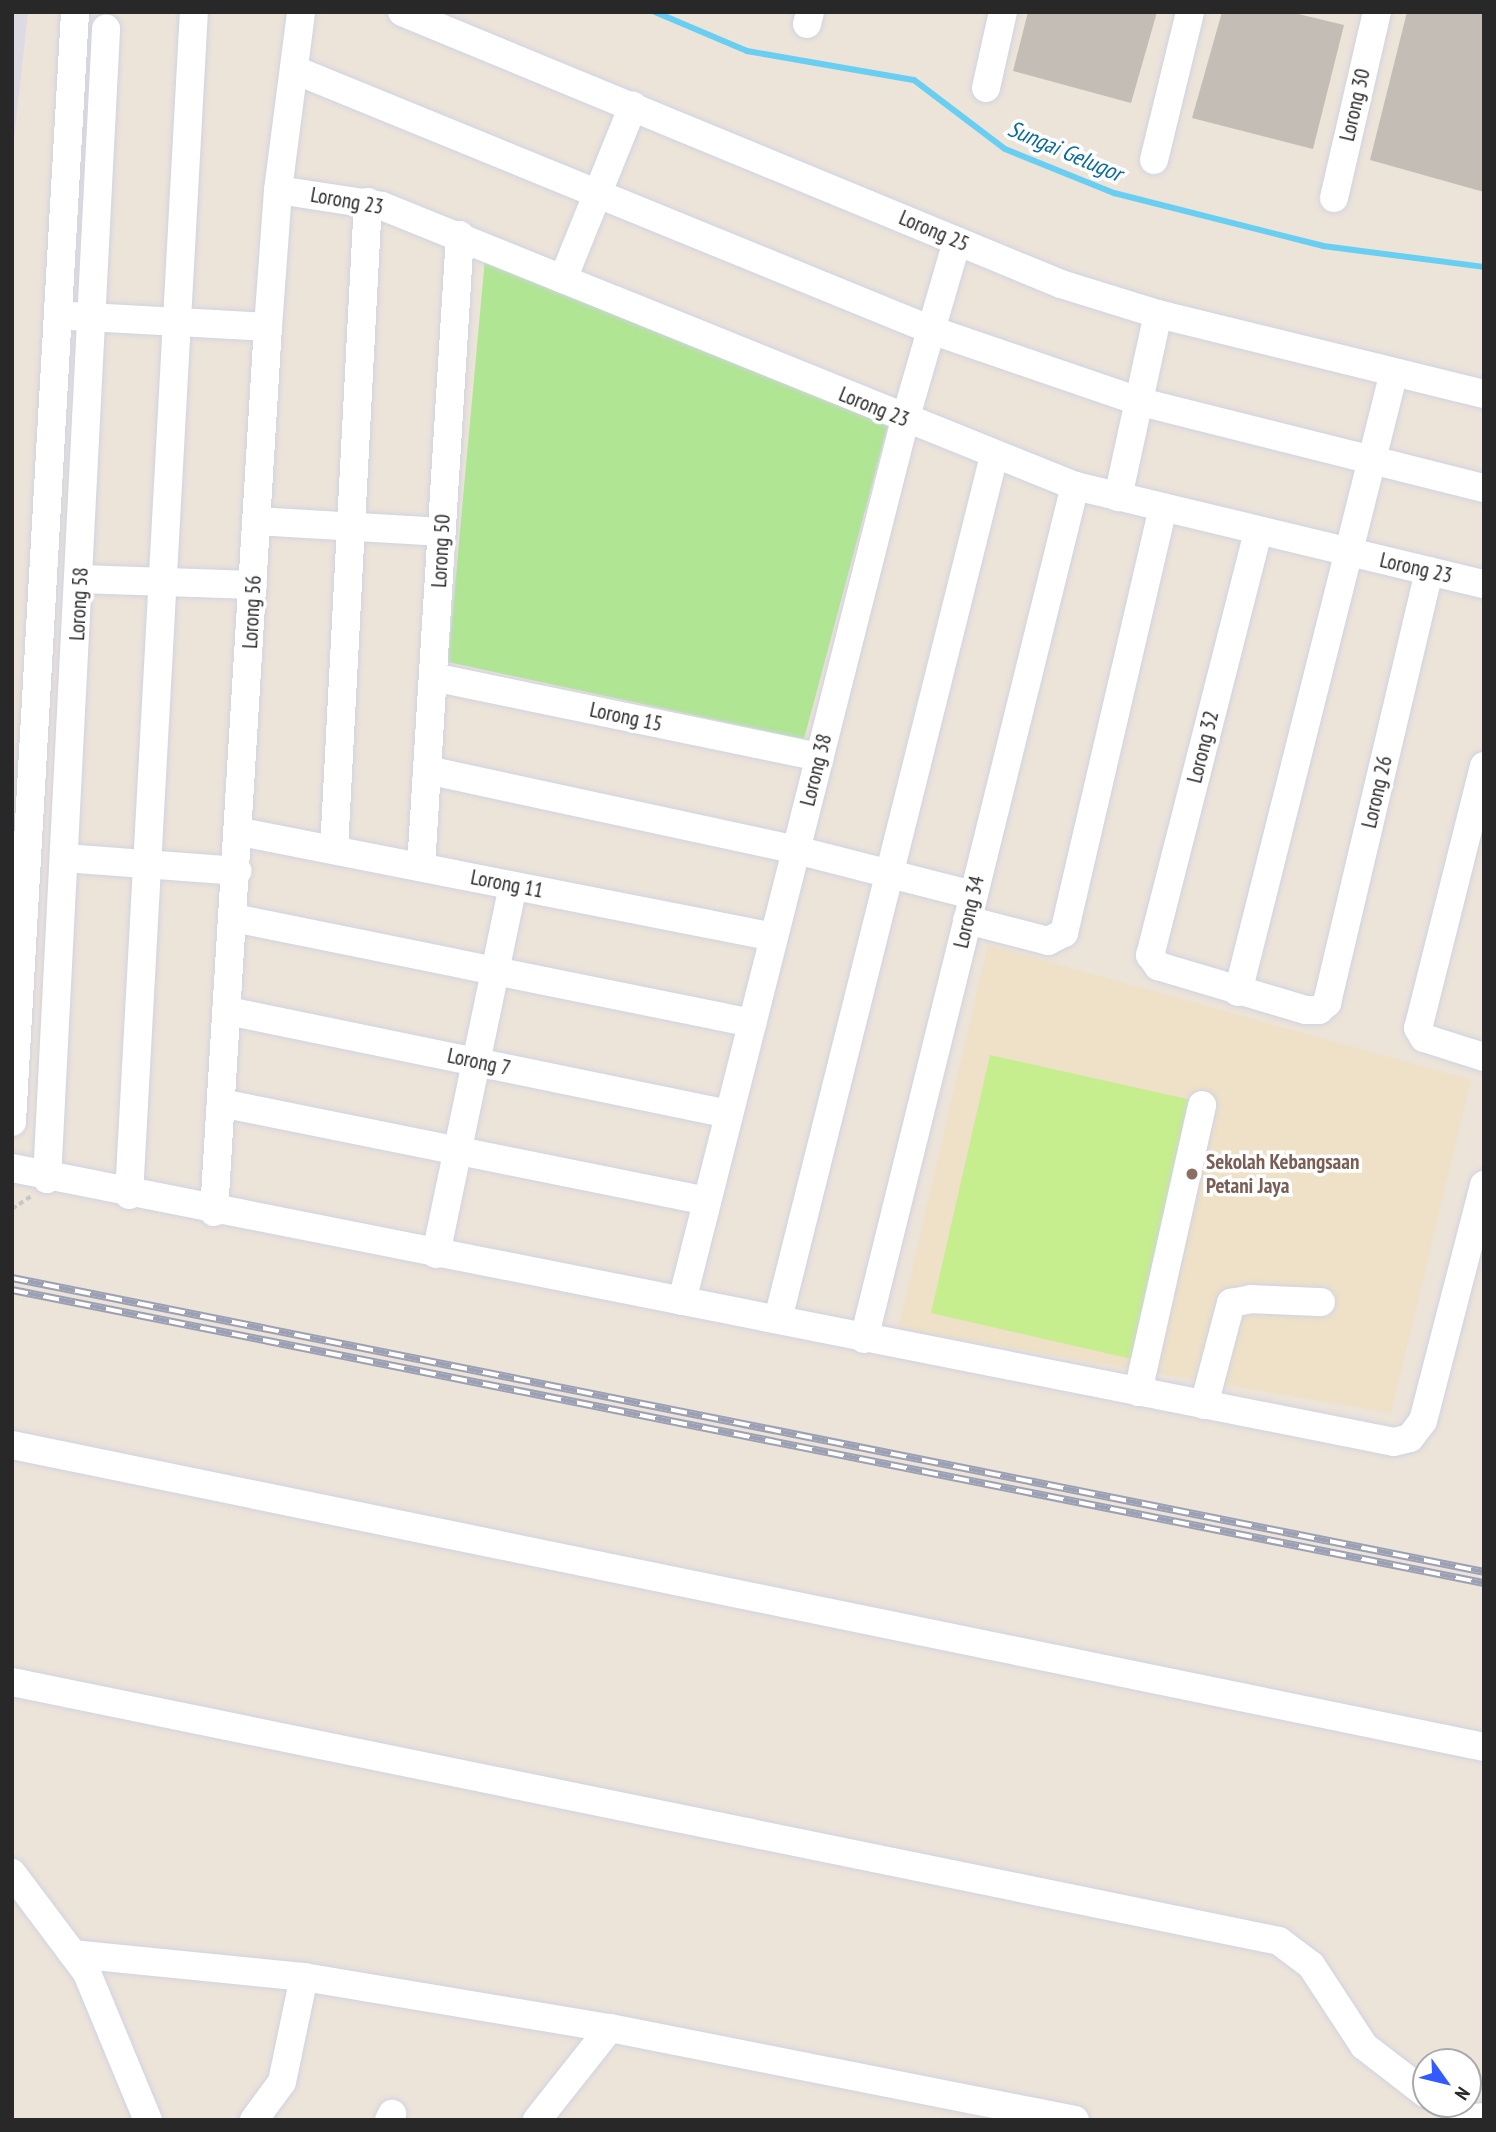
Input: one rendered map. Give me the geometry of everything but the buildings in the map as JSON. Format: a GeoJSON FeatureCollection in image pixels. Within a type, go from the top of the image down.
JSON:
{"type":"FeatureCollection","features":[{"type":"Feature","properties":{"kind":"street"},"geometry":{"type":"LineString","coordinates":[[12,1122],[55,316],[75,12]]}},
{"type":"Feature","properties":{"kind":"street"},"geometry":{"type":"LineString","coordinates":[[129,1195],[180,322],[194,12]]}},
{"type":"Feature","properties":{"kind":"street","name":"Lorong 56"},"geometry":{"type":"LineString","coordinates":[[214,1212],[241,832],[268,327],[278,190],[301,12]]}},
{"type":"Feature","properties":{"kind":"street","name":"Lorong 25"},"geometry":{"type":"LineString","coordinates":[[402,12],[1061,284],[1158,314],[1484,394]]}},
{"type":"Feature","properties":{"kind":"street"},"geometry":{"type":"LineString","coordinates":[[986,88],[1003,12]]}},
{"type":"Feature","properties":{"kind":"street"},"geometry":{"type":"LineString","coordinates":[[1154,160],[1190,12]]}},
{"type":"Feature","properties":{"kind":"street","name":"Lorong 30"},"geometry":{"type":"LineString","coordinates":[[1334,198],[1377,12]]}},
{"type":"Feature","properties":{"kind":"street","name":"Lorong 58"},"geometry":{"type":"LineString","coordinates":[[47,1179],[80,579],[88,317],[106,29]]}},
{"type":"Feature","properties":{"kind":"street"},"geometry":{"type":"LineString","coordinates":[[295,70],[598,191],[931,330],[1141,402],[1484,488]]}},
{"type":"Feature","properties":{"kind":"street"},"geometry":{"type":"LineString","coordinates":[[563,279],[633,106]]}},
{"type":"Feature","properties":{"kind":"street"},"geometry":{"type":"LineString","coordinates":[[69,107],[102,109]]}},
{"type":"Feature","properties":{"kind":"street","name":"Lorong 23"},"geometry":{"type":"LineString","coordinates":[[278,190],[368,202],[460,235],[994,456],[1075,486],[1258,533],[1484,584]]}},
{"type":"Feature","properties":{"kind":"street"},"geometry":{"type":"LineString","coordinates":[[334,850],[368,202]]}},
{"type":"Feature","properties":{"kind":"street","name":"Lorong 50"},"geometry":{"type":"LineString","coordinates":[[421,867],[460,235]]}},
{"type":"Feature","properties":{"kind":"street","name":"Lorong 38"},"geometry":{"type":"LineString","coordinates":[[682,1301],[905,419],[957,241]]}},
{"type":"Feature","properties":{"kind":"street"},"geometry":{"type":"LineString","coordinates":[[1118,497],[1141,402],[1158,314]]}},
{"type":"Feature","properties":{"kind":"street"},"geometry":{"type":"LineString","coordinates":[[55,316],[268,327]]}},
{"type":"Feature","properties":{"kind":"street"},"geometry":{"type":"LineString","coordinates":[[1238,992],[1351,553],[1394,372]]}},
{"type":"Feature","properties":{"kind":"street"},"geometry":{"type":"LineString","coordinates":[[778,1319],[994,456]]}},
{"type":"Feature","properties":{"kind":"street","name":"Lorong 34"},"geometry":{"type":"LineString","coordinates":[[864,1339],[1075,486]]}},
{"type":"Feature","properties":{"kind":"street"},"geometry":{"type":"LineString","coordinates":[[427,770],[890,873],[1048,941],[1065,933],[1163,509]]}},
{"type":"Feature","properties":{"kind":"street"},"geometry":{"type":"LineString","coordinates":[[257,521],[442,532]]}},
{"type":"Feature","properties":{"kind":"street","name":"Lorong 32"},"geometry":{"type":"LineString","coordinates":[[1238,992],[1152,961],[1258,533]]}},
{"type":"Feature","properties":{"kind":"street","name":"Lorong 26"},"geometry":{"type":"LineString","coordinates":[[1238,992],[1319,1010],[1327,1003],[1429,571]]}},
{"type":"Feature","properties":{"kind":"street"},"geometry":{"type":"LineString","coordinates":[[80,579],[253,585]]}},
{"type":"Feature","properties":{"kind":"street","name":"Lorong 15"},"geometry":{"type":"LineString","coordinates":[[433,677],[820,757]]}},
{"type":"Feature","properties":{"kind":"street"},"geometry":{"type":"LineString","coordinates":[[1484,766],[1418,1028],[1424,1038],[1484,1057]]}},
{"type":"Feature","properties":{"kind":"street","name":"Lorong 11"},"geometry":{"type":"LineString","coordinates":[[241,832],[774,937]]}},
{"type":"Feature","properties":{"kind":"street"},"geometry":{"type":"LineString","coordinates":[[65,858],[238,871]]}},
{"type":"Feature","properties":{"kind":"street"},"geometry":{"type":"LineString","coordinates":[[436,1254],[513,886]]}},
{"type":"Feature","properties":{"kind":"street"},"geometry":{"type":"LineString","coordinates":[[234,918],[752,1023]]}},
{"type":"Feature","properties":{"kind":"street","name":"Lorong 7"},"geometry":{"type":"LineString","coordinates":[[228,1011],[729,1114]]}},
{"type":"Feature","properties":{"kind":"street"},"geometry":{"type":"LineString","coordinates":[[221,1103],[707,1201]]}},
{"type":"Feature","properties":{"kind":"street"},"geometry":{"type":"LineString","coordinates":[[1138,1392],[1202,1105]]}},
{"type":"Feature","properties":{"kind":"street"},"geometry":{"type":"LineString","coordinates":[[12,1168],[47,1179],[778,1319],[864,1339],[1394,1443],[1410,1438],[1423,1421],[1475,1258],[1484,1185]]}},
{"type":"Feature","properties":{"kind":"street"},"geometry":{"type":"LineString","coordinates":[[1204,1405],[1231,1303],[1251,1299],[1321,1302]]}},
{"type":"Feature","properties":{"kind":"street"},"geometry":{"type":"LineString","coordinates":[[12,1445],[1484,1747]]}},
{"type":"Feature","properties":{"kind":"street"},"geometry":{"type":"LineString","coordinates":[[12,1682],[1279,1941],[1311,1965],[1364,2046],[1412,2083]]}},
{"type":"Feature","properties":{"kind":"street"},"geometry":{"type":"LineString","coordinates":[[12,1873],[73,1954],[97,1993],[148,2120]]}},
{"type":"Feature","properties":{"kind":"street"},"geometry":{"type":"LineString","coordinates":[[73,1954],[304,1977],[610,2028],[1075,2120]]}},
{"type":"Feature","properties":{"kind":"street"},"geometry":{"type":"LineString","coordinates":[[254,2120],[282,2082],[304,1977]]}},
{"type":"Feature","properties":{"kind":"street"},"geometry":{"type":"LineString","coordinates":[[537,2120],[610,2028]]}},
{"type":"Feature","properties":{"kind":"street"},"geometry":{"type":"LineString","coordinates":[[1456,2120],[1484,2117]]}},
{"type":"Feature","properties":{"kind":"shaded area"},"geometry":{"type":"Polygon","coordinates":[[[12,12],[28,12],[12,157],[12,12]]]}},
{"type":"Feature","properties":{"kind":"shaded area","name":"Sekolah Kebangsaan Petani Jaya"},"geometry":{"type":"Polygon","coordinates":[[[988,945],[1471,1080],[1391,1413],[898,1329],[988,945]]]}},
{"type":"Feature","properties":{"kind":"green space"},"geometry":{"type":"Polygon","coordinates":[[[485,259],[888,425],[804,739],[448,662],[485,259]]]}},
{"type":"Feature","properties":{"kind":"green space"},"geometry":{"type":"Polygon","coordinates":[[[990,1055],[1196,1101],[1136,1360],[931,1313],[990,1055]]]}},
{"type":"Feature","properties":{"kind":"waterway","name":"Sungai Gelugor"},"geometry":{"type":"LineString","coordinates":[[655,12],[747,51],[914,80],[1005,149],[1114,193],[1323,246],[1484,267]]}},
{"type":"Feature","properties":{"kind":"railway"},"geometry":{"type":"LineString","coordinates":[[12,1278],[1484,1572]]}},
{"type":"Feature","properties":{"kind":"railway"},"geometry":{"type":"LineString","coordinates":[[12,1290],[1484,1583]]}},
{"type":"Feature","properties":{"kind":"place","name":"Sekolah Kebangsaan Petani Jaya"},"geometry":{"type":"Point","coordinates":[1192,1174]}}]}
